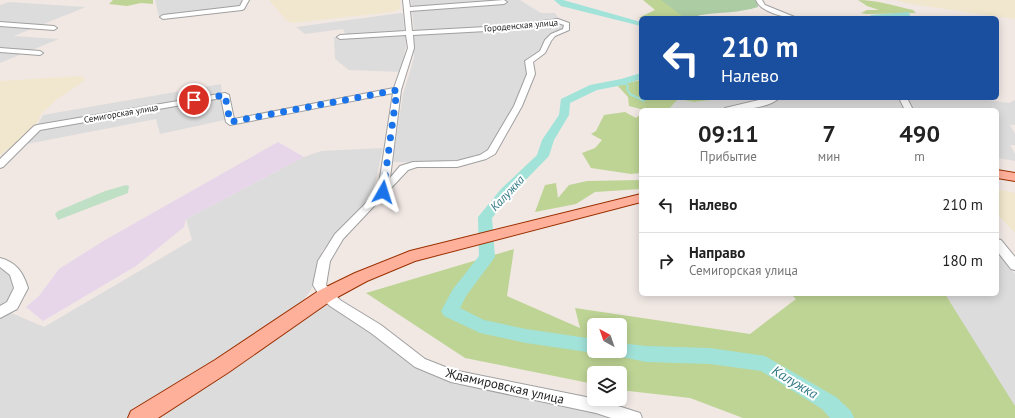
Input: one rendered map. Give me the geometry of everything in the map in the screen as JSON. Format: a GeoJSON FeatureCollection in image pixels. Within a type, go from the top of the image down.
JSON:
{"type":"FeatureCollection","features":[{"type":"Feature","properties":{"kind":"main road"},"geometry":{"type":"LineString","coordinates":[[999,174],[1015,177]]}},
{"type":"Feature","properties":{"kind":"main road"},"geometry":{"type":"LineString","coordinates":[[139,418],[222,366],[326,296],[361,277],[410,257],[639,199]]}},
{"type":"Feature","properties":{"kind":"street"},"geometry":{"type":"LineString","coordinates":[[163,17],[242,8],[246,0]]}},
{"type":"Feature","properties":{"kind":"street"},"geometry":{"type":"LineString","coordinates":[[759,0],[763,6],[789,16]]}},
{"type":"Feature","properties":{"kind":"street"},"geometry":{"type":"LineString","coordinates":[[383,192],[397,90],[408,64],[411,48],[407,5],[504,2]]}},
{"type":"Feature","properties":{"kind":"street","name":"Городенская улица"},"geometry":{"type":"LineString","coordinates":[[326,296],[319,285],[324,261],[339,237],[370,207],[404,168],[416,164],[457,164],[483,157],[492,152],[518,106],[528,83],[531,74],[529,61],[543,52],[548,40],[553,35],[566,30],[568,27],[565,22],[558,20],[505,28],[409,32],[340,37]]}},
{"type":"Feature","properties":{"kind":"street"},"geometry":{"type":"LineString","coordinates":[[0,24],[54,28]]}},
{"type":"Feature","properties":{"kind":"street"},"geometry":{"type":"LineString","coordinates":[[0,50],[40,53]]}},
{"type":"Feature","properties":{"kind":"street","name":"Семигорская улица"},"geometry":{"type":"LineString","coordinates":[[0,165],[37,128],[225,95],[230,122],[397,90]]}},
{"type":"Feature","properties":{"kind":"street"},"geometry":{"type":"LineString","coordinates":[[738,108],[769,100]]}},
{"type":"Feature","properties":{"kind":"street"},"geometry":{"type":"LineString","coordinates":[[999,246],[1015,266]]}},
{"type":"Feature","properties":{"kind":"street"},"geometry":{"type":"LineString","coordinates":[[0,262],[12,268],[19,277],[21,288],[12,305],[0,313]]}},
{"type":"Feature","properties":{"kind":"street","name":"Ждамировская улица"},"geometry":{"type":"LineString","coordinates":[[326,296],[376,329],[420,363],[451,376],[589,405],[634,418]]}},
{"type":"Feature","properties":{"kind":"shaded area"},"geometry":{"type":"Polygon","coordinates":[[[155,0],[247,0],[246,9],[159,17],[155,0]]]}},
{"type":"Feature","properties":{"kind":"shaded area"},"geometry":{"type":"Polygon","coordinates":[[[269,0],[400,0],[400,9],[392,12],[292,23],[286,20],[269,0]]]}},
{"type":"Feature","properties":{"kind":"shaded area"},"geometry":{"type":"Polygon","coordinates":[[[411,0],[520,0],[541,13],[555,13],[560,20],[566,24],[565,29],[558,32],[543,50],[530,59],[529,76],[516,108],[491,151],[481,156],[453,163],[392,162],[403,94],[414,58],[414,35],[511,27],[414,31],[411,0]]]}},
{"type":"Feature","properties":{"kind":"shaded area"},"geometry":{"type":"Polygon","coordinates":[[[895,0],[1015,0],[1015,19],[999,16],[910,4],[895,0]]]}},
{"type":"Feature","properties":{"kind":"shaded area"},"geometry":{"type":"Polygon","coordinates":[[[9,2],[86,7],[14,36],[59,39],[0,63],[0,5],[9,2]]]}},
{"type":"Feature","properties":{"kind":"shaded area"},"geometry":{"type":"Polygon","coordinates":[[[401,13],[403,14],[406,46],[401,72],[349,70],[335,59],[334,37],[346,36],[343,29],[305,34],[296,27],[401,13]]]}},
{"type":"Feature","properties":{"kind":"shaded area"},"geometry":{"type":"Polygon","coordinates":[[[82,76],[85,80],[56,100],[42,113],[35,126],[17,143],[0,155],[0,81],[82,76]]]}},
{"type":"Feature","properties":{"kind":"shaded area"},"geometry":{"type":"Polygon","coordinates":[[[221,84],[225,120],[160,134],[156,119],[27,144],[43,115],[221,84]]]}},
{"type":"Feature","properties":{"kind":"shaded area"},"geometry":{"type":"Polygon","coordinates":[[[677,100],[694,102],[710,100],[899,100],[902,108],[670,108],[677,100]]]}},
{"type":"Feature","properties":{"kind":"shaded area"},"geometry":{"type":"Polygon","coordinates":[[[908,100],[986,100],[1009,103],[1015,100],[1015,125],[1010,125],[1015,134],[1015,145],[1010,145],[1015,154],[1015,161],[999,158],[999,108],[911,108],[908,100]]]}},
{"type":"Feature","properties":{"kind":"shaded area"},"geometry":{"type":"Polygon","coordinates":[[[278,142],[304,157],[186,219],[184,227],[136,266],[43,321],[26,307],[39,296],[59,269],[105,240],[278,142]]]}},
{"type":"Feature","properties":{"kind":"shaded area"},"geometry":{"type":"Polygon","coordinates":[[[383,148],[372,197],[322,251],[311,290],[297,309],[132,418],[0,418],[0,317],[7,311],[44,327],[192,240],[186,219],[304,157],[321,151],[383,148]]]}},
{"type":"Feature","properties":{"kind":"shaded area"},"geometry":{"type":"Polygon","coordinates":[[[999,189],[1015,193],[1015,233],[999,216],[999,189]]]}},
{"type":"Feature","properties":{"kind":"shaded area"},"geometry":{"type":"Polygon","coordinates":[[[999,254],[1015,274],[1015,415],[946,296],[999,296],[999,254]]]}},
{"type":"Feature","properties":{"kind":"shaded area"},"geometry":{"type":"Polygon","coordinates":[[[0,267],[5,269],[14,280],[10,298],[0,306],[0,267]]]}},
{"type":"Feature","properties":{"kind":"shaded area"},"geometry":{"type":"Polygon","coordinates":[[[327,305],[337,307],[407,357],[456,385],[476,383],[624,418],[160,418],[312,313],[327,305]]]}},
{"type":"Feature","properties":{"kind":"green space"},"geometry":{"type":"Polygon","coordinates":[[[113,0],[153,0],[153,4],[141,3],[127,6],[109,4],[113,0]]]}},
{"type":"Feature","properties":{"kind":"green space"},"geometry":{"type":"Polygon","coordinates":[[[643,0],[669,0],[684,16],[642,16],[655,10],[643,0]]]}},
{"type":"Feature","properties":{"kind":"green space"},"geometry":{"type":"Polygon","coordinates":[[[661,0],[757,0],[758,7],[696,16],[682,16],[661,0]]]}},
{"type":"Feature","properties":{"kind":"green space"},"geometry":{"type":"Polygon","coordinates":[[[858,0],[872,1],[913,10],[916,13],[861,13],[867,10],[879,10],[867,6],[858,0]]]}},
{"type":"Feature","properties":{"kind":"green space"},"geometry":{"type":"Polygon","coordinates":[[[639,80],[639,100],[677,100],[670,108],[639,109],[629,106],[628,97],[617,85],[639,80]]]}},
{"type":"Feature","properties":{"kind":"green space"},"geometry":{"type":"Polygon","coordinates":[[[683,100],[710,100],[694,102],[683,100]]]}},
{"type":"Feature","properties":{"kind":"green space"},"geometry":{"type":"Polygon","coordinates":[[[625,112],[636,118],[639,116],[639,173],[631,174],[591,168],[582,153],[595,148],[602,140],[591,134],[596,131],[604,115],[625,112]]]}},
{"type":"Feature","properties":{"kind":"green space"},"geometry":{"type":"Polygon","coordinates":[[[639,180],[639,189],[595,192],[576,204],[535,212],[545,185],[556,183],[558,198],[569,185],[587,181],[639,180]]]}},
{"type":"Feature","properties":{"kind":"green space"},"geometry":{"type":"Polygon","coordinates":[[[126,185],[129,186],[128,193],[58,220],[55,214],[58,211],[105,191],[126,185]]]}},
{"type":"Feature","properties":{"kind":"green space"},"geometry":{"type":"Polygon","coordinates":[[[514,249],[507,296],[580,328],[575,308],[750,334],[796,299],[793,296],[946,296],[1015,406],[1015,418],[743,418],[690,398],[627,391],[627,366],[587,366],[587,383],[465,358],[366,293],[514,249]]]}},
{"type":"Feature","properties":{"kind":"water"},"geometry":{"type":"Polygon","coordinates":[[[909,12],[910,16],[870,16],[909,12]]]}},
{"type":"Feature","properties":{"kind":"waterway","name":"Калужка"},"geometry":{"type":"LineString","coordinates":[[558,0],[564,4],[639,23]]}},
{"type":"Feature","properties":{"kind":"waterway","name":"Калужка"},"geometry":{"type":"LineString","coordinates":[[587,345],[526,336],[480,326],[450,311],[459,293],[487,257],[485,217],[506,192],[543,156],[548,140],[564,115],[565,101],[594,87],[623,82],[639,77]]}},
{"type":"Feature","properties":{"kind":"waterway"},"geometry":{"type":"LineString","coordinates":[[623,82],[628,86],[627,89],[630,94],[639,98]]}},
{"type":"Feature","properties":{"kind":"waterway","name":"Калужка"},"geometry":{"type":"LineString","coordinates":[[627,351],[646,354],[710,356],[765,364],[829,403],[844,418]]}},
{"type":"Feature","properties":{"kind":"route"},"geometry":{"type":"LineString","coordinates":[[194,100],[225,95],[230,122],[397,90],[383,192]]}}]}
